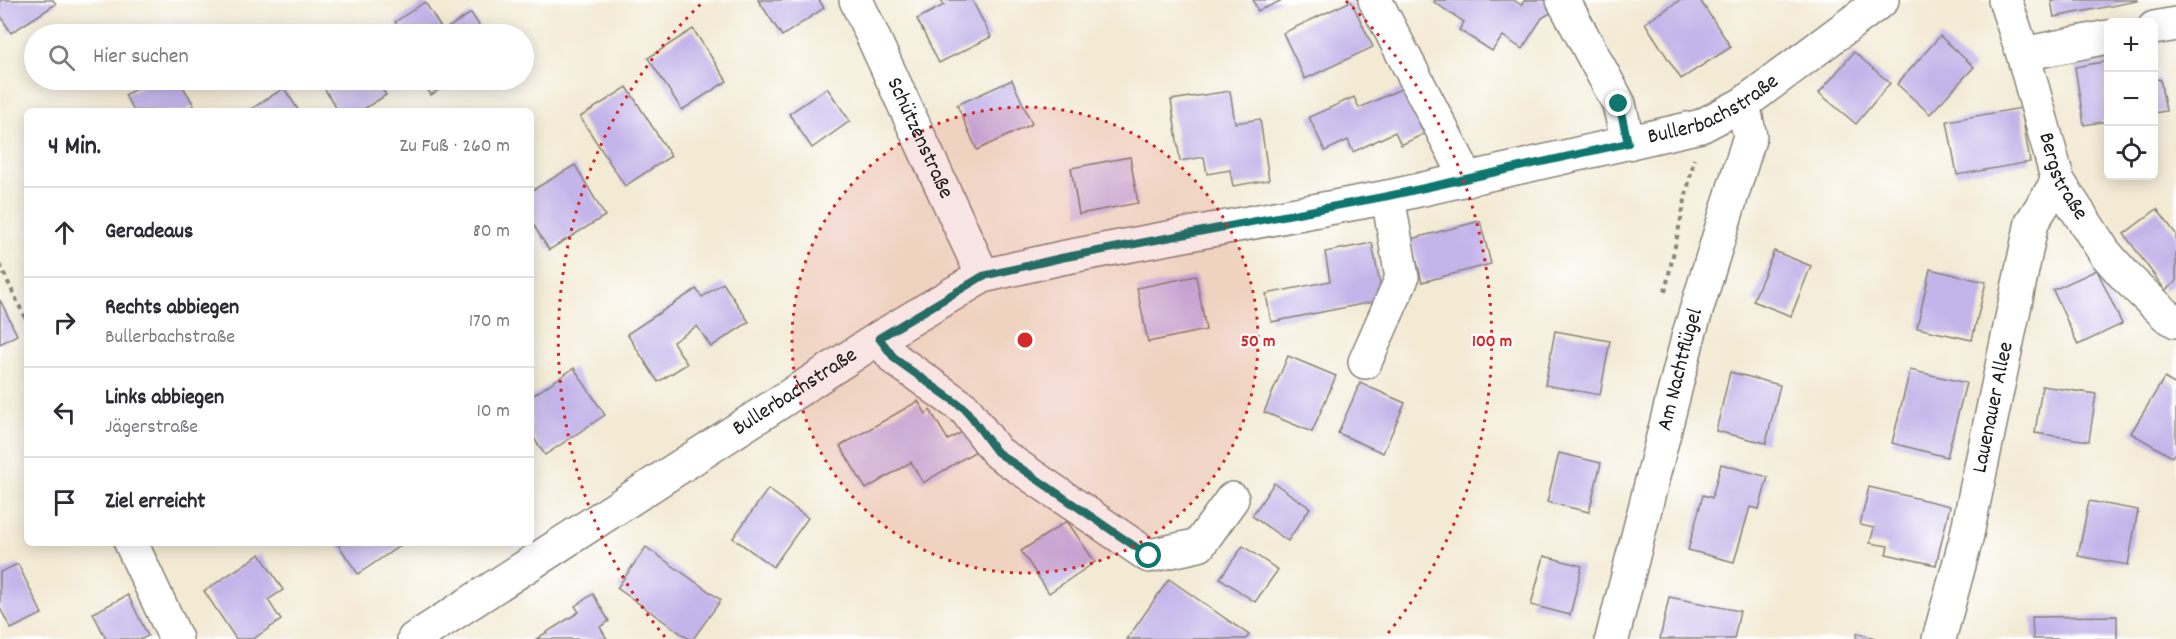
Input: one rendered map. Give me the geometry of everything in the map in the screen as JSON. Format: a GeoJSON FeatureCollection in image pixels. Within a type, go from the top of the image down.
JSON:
{"type":"FeatureCollection","features":[{"type":"Feature","properties":{"kind":"street","name":"Schützenstraße"},"geometry":{"type":"LineString","coordinates":[[856,0],[983,276]]}},
{"type":"Feature","properties":{"kind":"street"},"geometry":{"type":"LineString","coordinates":[[1375,0],[1468,180]]}},
{"type":"Feature","properties":{"kind":"street"},"geometry":{"type":"LineString","coordinates":[[1563,0],[1619,104],[1628,143]]}},
{"type":"Feature","properties":{"kind":"street","name":"Bullerbachstraße"},"geometry":{"type":"LineString","coordinates":[[414,639],[879,338],[983,276],[1061,258],[1468,180],[1701,126],[1743,104],[1882,0]]}},
{"type":"Feature","properties":{"kind":"street","name":"Bergstraße"},"geometry":{"type":"LineString","coordinates":[[2005,0],[2023,54],[2058,181],[2105,253],[2129,281],[2166,315],[2176,321]]}},
{"type":"Feature","properties":{"kind":"street"},"geometry":{"type":"LineString","coordinates":[[2158,27],[2176,24]]}},
{"type":"Feature","properties":{"kind":"street"},"geometry":{"type":"LineString","coordinates":[[2023,54],[2104,39]]}},
{"type":"Feature","properties":{"kind":"street","name":"Am Nachtflügel"},"geometry":{"type":"LineString","coordinates":[[1612,639],[1689,334],[1750,136],[1743,104]]}},
{"type":"Feature","properties":{"kind":"street","name":"Lauenauer Allee"},"geometry":{"type":"LineString","coordinates":[[1939,639],[1966,538],[2032,222],[2058,181]]}},
{"type":"Feature","properties":{"kind":"street"},"geometry":{"type":"LineString","coordinates":[[1365,362],[1402,278],[1388,196]]}},
{"type":"Feature","properties":{"kind":"street"},"geometry":{"type":"LineString","coordinates":[[2129,281],[2153,325],[2176,346]]}},
{"type":"Feature","properties":{"kind":"street"},"geometry":{"type":"LineString","coordinates":[[879,338],[895,359],[965,409],[997,452],[1149,556],[1199,545],[1232,499]]}},
{"type":"Feature","properties":{"kind":"street"},"geometry":{"type":"LineString","coordinates":[[132,546],[176,639]]}},
{"type":"Feature","properties":{"kind":"path"},"geometry":{"type":"LineString","coordinates":[[0,265],[24,316]]}},
{"type":"Feature","properties":{"kind":"building"},"geometry":{"type":"Polygon","coordinates":[[[0,0],[53,0],[56,4],[11,33],[0,15],[0,0]]]}},
{"type":"Feature","properties":{"kind":"building"},"geometry":{"type":"Polygon","coordinates":[[[758,0],[819,0],[824,8],[782,36],[758,0]]]}},
{"type":"Feature","properties":{"kind":"building"},"geometry":{"type":"Polygon","coordinates":[[[941,0],[972,0],[991,37],[939,63],[917,19],[944,5],[941,0]]]}},
{"type":"Feature","properties":{"kind":"building"},"geometry":{"type":"Polygon","coordinates":[[[1253,0],[1283,0],[1258,11],[1253,0]]]}},
{"type":"Feature","properties":{"kind":"building"},"geometry":{"type":"Polygon","coordinates":[[[1435,0],[1514,0],[1521,5],[1525,0],[1545,0],[1552,12],[1542,18],[1522,49],[1503,36],[1492,51],[1459,30],[1464,22],[1434,2],[1435,0]]]}},
{"type":"Feature","properties":{"kind":"building"},"geometry":{"type":"Polygon","coordinates":[[[1680,0],[1700,0],[1731,47],[1681,79],[1645,23],[1680,0]]]}},
{"type":"Feature","properties":{"kind":"building"},"geometry":{"type":"Polygon","coordinates":[[[2051,0],[2137,0],[2137,1],[2054,17],[2051,0]]]}},
{"type":"Feature","properties":{"kind":"building"},"geometry":{"type":"Polygon","coordinates":[[[1351,1],[1373,47],[1305,79],[1283,33],[1351,1]]]}},
{"type":"Feature","properties":{"kind":"building"},"geometry":{"type":"Polygon","coordinates":[[[425,2],[439,24],[396,24],[395,22],[425,2]]]}},
{"type":"Feature","properties":{"kind":"building"},"geometry":{"type":"Polygon","coordinates":[[[471,13],[478,24],[454,24],[471,13]]]}},
{"type":"Feature","properties":{"kind":"building"},"geometry":{"type":"Polygon","coordinates":[[[693,29],[727,81],[682,110],[648,58],[693,29]]]}},
{"type":"Feature","properties":{"kind":"building"},"geometry":{"type":"Polygon","coordinates":[[[1940,36],[1974,67],[1930,114],[1897,84],[1940,36]]]}},
{"type":"Feature","properties":{"kind":"building"},"geometry":{"type":"Polygon","coordinates":[[[1854,52],[1890,83],[1856,124],[1819,93],[1854,52]]]}},
{"type":"Feature","properties":{"kind":"building"},"geometry":{"type":"Polygon","coordinates":[[[2104,62],[2104,122],[2084,125],[2075,67],[2104,62]]]}},
{"type":"Feature","properties":{"kind":"building"},"geometry":{"type":"Polygon","coordinates":[[[2158,79],[2160,79],[2166,111],[2158,112],[2158,79]]]}},
{"type":"Feature","properties":{"kind":"building"},"geometry":{"type":"Polygon","coordinates":[[[1012,80],[1032,124],[977,150],[957,105],[1012,80]]]}},
{"type":"Feature","properties":{"kind":"building"},"geometry":{"type":"Polygon","coordinates":[[[627,87],[671,156],[625,186],[580,117],[627,87]]]}},
{"type":"Feature","properties":{"kind":"building"},"geometry":{"type":"Polygon","coordinates":[[[827,88],[850,121],[812,148],[789,114],[827,88]]]}},
{"type":"Feature","properties":{"kind":"building"},"geometry":{"type":"Polygon","coordinates":[[[1403,88],[1424,134],[1401,145],[1395,132],[1353,152],[1348,140],[1325,151],[1309,117],[1354,97],[1359,108],[1403,88]]]}},
{"type":"Feature","properties":{"kind":"building"},"geometry":{"type":"Polygon","coordinates":[[[134,90],[185,90],[194,105],[189,108],[132,108],[125,95],[134,90]]]}},
{"type":"Feature","properties":{"kind":"building"},"geometry":{"type":"Polygon","coordinates":[[[281,90],[285,90],[297,108],[253,108],[281,90]]]}},
{"type":"Feature","properties":{"kind":"building"},"geometry":{"type":"Polygon","coordinates":[[[325,90],[383,90],[386,95],[366,108],[336,108],[325,90]]]}},
{"type":"Feature","properties":{"kind":"building"},"geometry":{"type":"Polygon","coordinates":[[[428,90],[439,90],[431,95],[428,90]]]}},
{"type":"Feature","properties":{"kind":"building"},"geometry":{"type":"Polygon","coordinates":[[[1230,91],[1235,123],[1260,119],[1269,180],[1233,186],[1230,170],[1207,174],[1204,157],[1180,161],[1171,100],[1230,91]]]}},
{"type":"Feature","properties":{"kind":"building"},"geometry":{"type":"Polygon","coordinates":[[[2021,108],[2030,162],[1957,175],[1947,121],[2021,108]]]}},
{"type":"Feature","properties":{"kind":"building"},"geometry":{"type":"Polygon","coordinates":[[[1130,157],[1138,203],[1079,214],[1071,168],[1130,157]]]}},
{"type":"Feature","properties":{"kind":"building"},"geometry":{"type":"Polygon","coordinates":[[[575,165],[605,216],[549,250],[534,226],[534,189],[575,165]]]}},
{"type":"Feature","properties":{"kind":"building"},"geometry":{"type":"Polygon","coordinates":[[[2157,209],[2176,234],[2176,282],[2165,290],[2124,234],[2157,209]]]}},
{"type":"Feature","properties":{"kind":"building"},"geometry":{"type":"Polygon","coordinates":[[[1480,221],[1491,264],[1422,282],[1411,239],[1480,221]]]}},
{"type":"Feature","properties":{"kind":"building"},"geometry":{"type":"Polygon","coordinates":[[[1372,243],[1383,300],[1271,322],[1266,294],[1330,281],[1325,252],[1372,243]]]}},
{"type":"Feature","properties":{"kind":"building"},"geometry":{"type":"Polygon","coordinates":[[[1774,251],[1811,266],[1791,316],[1753,301],[1774,251]]]}},
{"type":"Feature","properties":{"kind":"building"},"geometry":{"type":"Polygon","coordinates":[[[1930,269],[1986,282],[1972,340],[1917,328],[1930,269]]]}},
{"type":"Feature","properties":{"kind":"building"},"geometry":{"type":"Polygon","coordinates":[[[2097,270],[2122,324],[2078,345],[2053,290],[2097,270]]]}},
{"type":"Feature","properties":{"kind":"building"},"geometry":{"type":"Polygon","coordinates":[[[1196,276],[1206,330],[1148,342],[1137,288],[1196,276]]]}},
{"type":"Feature","properties":{"kind":"building"},"geometry":{"type":"Polygon","coordinates":[[[723,283],[749,322],[711,347],[697,326],[673,342],[687,364],[658,382],[627,334],[696,289],[702,297],[723,283]]]}},
{"type":"Feature","properties":{"kind":"building"},"geometry":{"type":"Polygon","coordinates":[[[0,300],[17,335],[0,344],[0,300]]]}},
{"type":"Feature","properties":{"kind":"building"},"geometry":{"type":"Polygon","coordinates":[[[1555,331],[1610,341],[1600,395],[1545,385],[1555,331]]]}},
{"type":"Feature","properties":{"kind":"building"},"geometry":{"type":"Polygon","coordinates":[[[1288,356],[1336,376],[1312,432],[1264,412],[1288,356]]]}},
{"type":"Feature","properties":{"kind":"building"},"geometry":{"type":"Polygon","coordinates":[[[574,368],[605,415],[545,455],[534,438],[534,395],[574,368]]]}},
{"type":"Feature","properties":{"kind":"building"},"geometry":{"type":"Polygon","coordinates":[[[1910,370],[1966,383],[1947,457],[1892,443],[1910,370]]]}},
{"type":"Feature","properties":{"kind":"building"},"geometry":{"type":"Polygon","coordinates":[[[1730,372],[1780,385],[1766,443],[1716,431],[1730,372]]]}},
{"type":"Feature","properties":{"kind":"building"},"geometry":{"type":"Polygon","coordinates":[[[2164,378],[2176,385],[2176,451],[2172,457],[2131,433],[2164,378]]]}},
{"type":"Feature","properties":{"kind":"building"},"geometry":{"type":"Polygon","coordinates":[[[1360,383],[1405,403],[1383,453],[1338,433],[1360,383]]]}},
{"type":"Feature","properties":{"kind":"building"},"geometry":{"type":"Polygon","coordinates":[[[2042,386],[2096,394],[2089,441],[2035,433],[2042,386]]]}},
{"type":"Feature","properties":{"kind":"building"},"geometry":{"type":"Polygon","coordinates":[[[918,401],[926,414],[930,410],[948,440],[964,431],[976,451],[923,483],[911,462],[866,489],[840,446],[918,401]]]}},
{"type":"Feature","properties":{"kind":"building"},"geometry":{"type":"Polygon","coordinates":[[[1559,453],[1601,463],[1589,512],[1547,502],[1559,453]]]}},
{"type":"Feature","properties":{"kind":"building"},"geometry":{"type":"Polygon","coordinates":[[[1721,464],[1768,477],[1759,509],[1750,507],[1734,562],[1688,550],[1703,495],[1712,498],[1721,464]]]}},
{"type":"Feature","properties":{"kind":"building"},"geometry":{"type":"Polygon","coordinates":[[[1274,483],[1310,508],[1288,541],[1252,516],[1274,483]]]}},
{"type":"Feature","properties":{"kind":"building"},"geometry":{"type":"Polygon","coordinates":[[[1869,487],[1950,506],[1936,565],[1886,554],[1888,546],[1870,543],[1874,528],[1860,525],[1869,487]]]}},
{"type":"Feature","properties":{"kind":"building"},"geometry":{"type":"Polygon","coordinates":[[[768,489],[808,518],[773,567],[733,538],[768,489]]]}},
{"type":"Feature","properties":{"kind":"building"},"geometry":{"type":"Polygon","coordinates":[[[2089,501],[2138,510],[2128,565],[2078,556],[2089,501]]]}},
{"type":"Feature","properties":{"kind":"building"},"geometry":{"type":"Polygon","coordinates":[[[1067,521],[1095,562],[1049,593],[1021,551],[1067,521]]]}},
{"type":"Feature","properties":{"kind":"building"},"geometry":{"type":"Polygon","coordinates":[[[339,546],[400,546],[358,574],[339,546]]]}},
{"type":"Feature","properties":{"kind":"building"},"geometry":{"type":"Polygon","coordinates":[[[1243,546],[1278,570],[1255,602],[1220,578],[1243,546]]]}},
{"type":"Feature","properties":{"kind":"building"},"geometry":{"type":"Polygon","coordinates":[[[646,547],[721,600],[693,639],[689,639],[617,588],[646,547]]]}},
{"type":"Feature","properties":{"kind":"building"},"geometry":{"type":"Polygon","coordinates":[[[260,554],[283,590],[268,600],[281,620],[253,639],[236,639],[204,591],[260,554]]]}},
{"type":"Feature","properties":{"kind":"building"},"geometry":{"type":"Polygon","coordinates":[[[1544,556],[1582,566],[1570,615],[1531,605],[1544,556]]]}},
{"type":"Feature","properties":{"kind":"building"},"geometry":{"type":"Polygon","coordinates":[[[18,564],[42,614],[11,629],[0,608],[0,572],[18,564]]]}},
{"type":"Feature","properties":{"kind":"building"},"geometry":{"type":"Polygon","coordinates":[[[1169,579],[1249,635],[1246,639],[1127,639],[1169,579]]]}},
{"type":"Feature","properties":{"kind":"building"},"geometry":{"type":"Polygon","coordinates":[[[593,594],[609,621],[600,627],[607,639],[536,639],[579,612],[575,606],[593,594]]]}},
{"type":"Feature","properties":{"kind":"building"},"geometry":{"type":"Polygon","coordinates":[[[128,595],[148,636],[142,639],[106,639],[93,613],[128,595]]]}},
{"type":"Feature","properties":{"kind":"building"},"geometry":{"type":"Polygon","coordinates":[[[1669,597],[1740,611],[1734,639],[1660,639],[1669,597]]]}},
{"type":"Feature","properties":{"kind":"building"},"geometry":{"type":"Polygon","coordinates":[[[2117,616],[2117,639],[2033,639],[2032,617],[2117,616]]]}},
{"type":"Feature","properties":{"kind":"building"},"geometry":{"type":"Polygon","coordinates":[[[1857,633],[1875,638],[1875,639],[1856,639],[1857,633]]]}},
{"type":"Feature","properties":{"kind":"route"},"geometry":{"type":"LineString","coordinates":[[1149,556],[997,452],[965,409],[895,359],[879,338],[983,276],[1061,258],[1468,180],[1628,143],[1619,104]]}}]}
